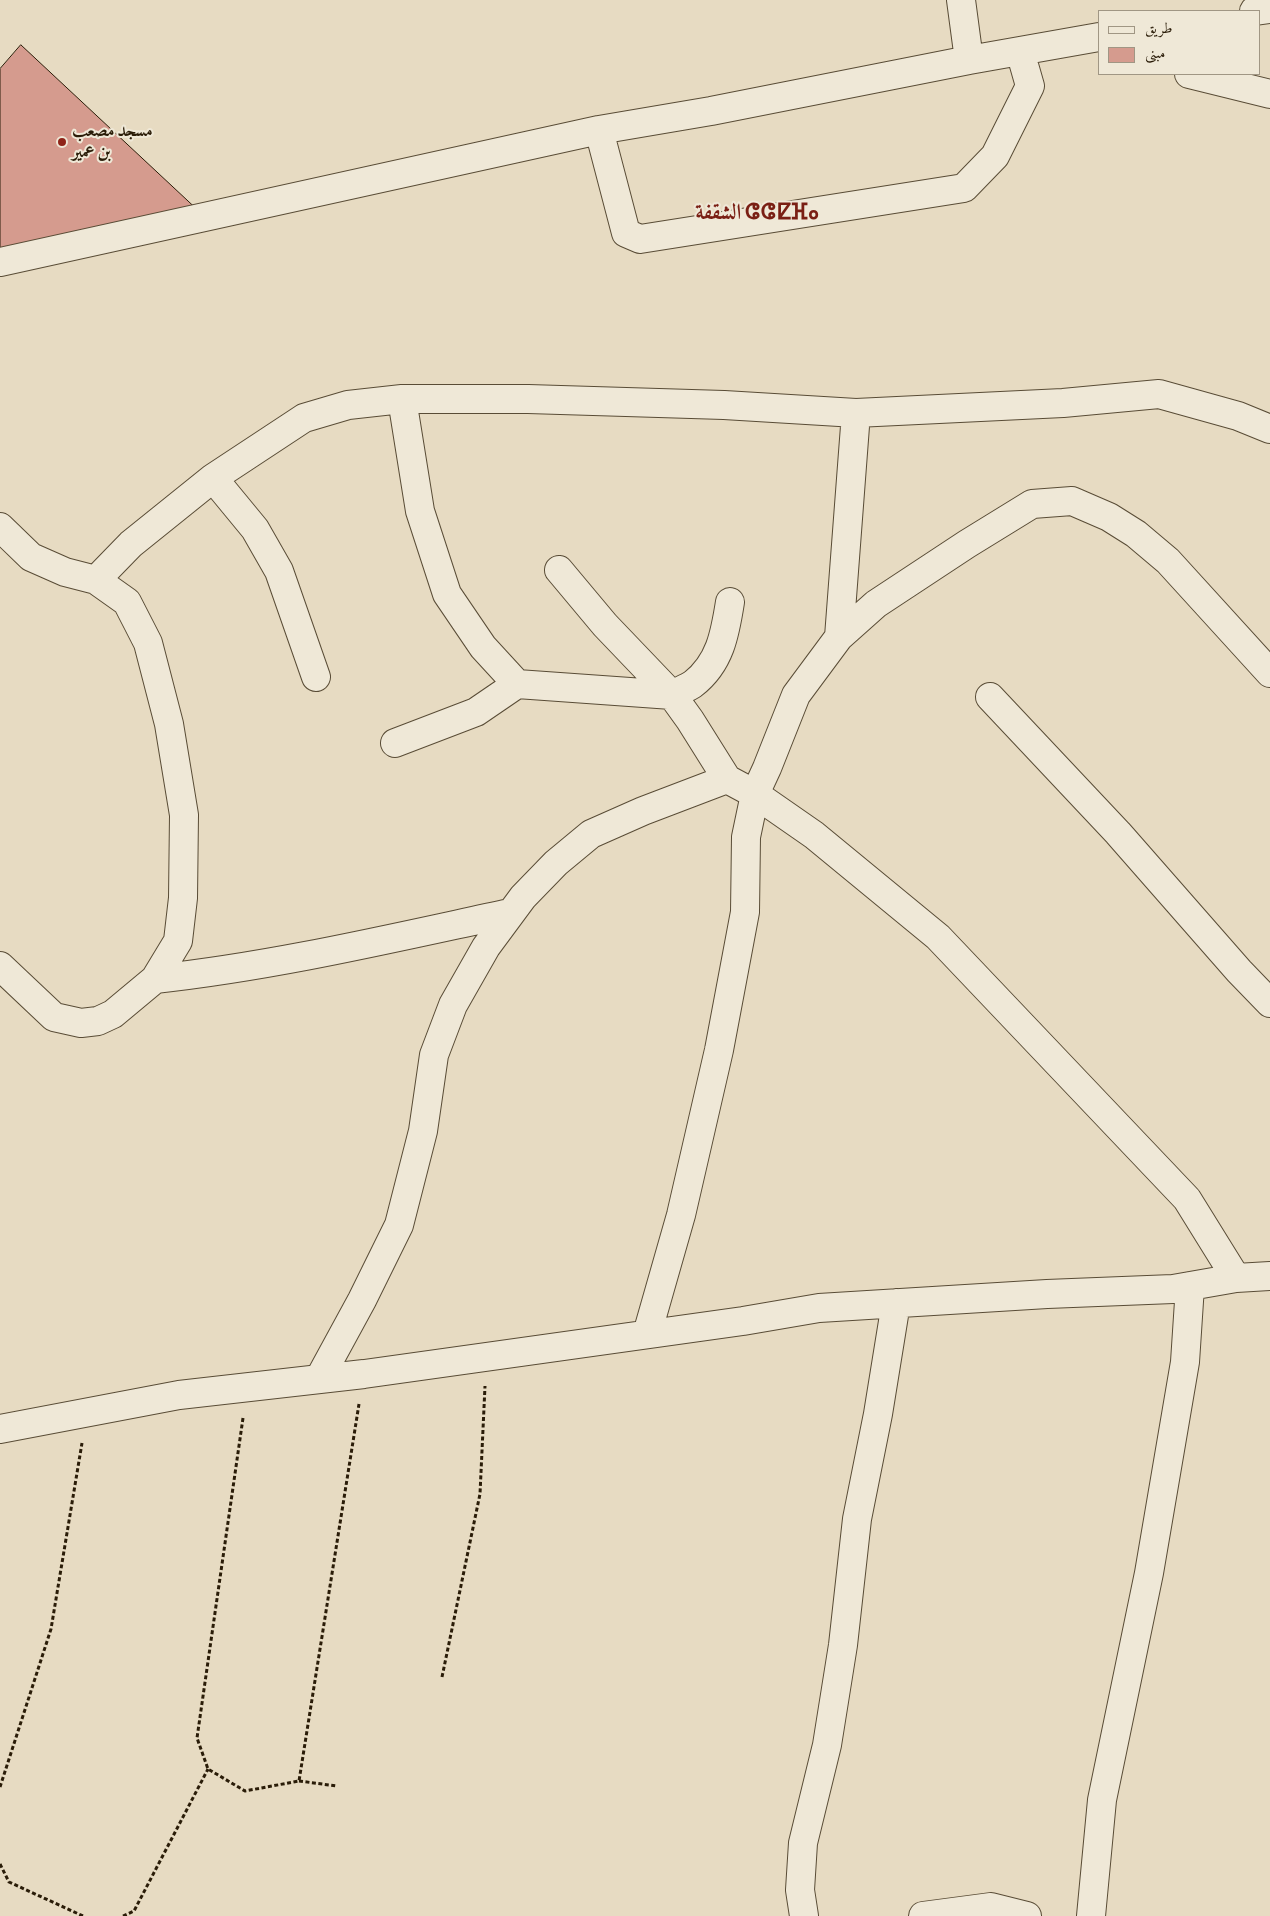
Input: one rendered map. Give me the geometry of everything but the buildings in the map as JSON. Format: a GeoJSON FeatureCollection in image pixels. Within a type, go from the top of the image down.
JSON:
{"type":"FeatureCollection","features":[{"type":"Feature","properties":{"kind":"street"},"geometry":{"type":"LineString","coordinates":[[961,0],[969,60]]}},
{"type":"Feature","properties":{"kind":"street"},"geometry":{"type":"LineString","coordinates":[[0,262],[599,130],[711,112],[969,60],[1098,37]]}},
{"type":"Feature","properties":{"kind":"street"},"geometry":{"type":"LineString","coordinates":[[1065,43],[1098,50]]}},
{"type":"Feature","properties":{"kind":"street"},"geometry":{"type":"LineString","coordinates":[[599,130],[626,233],[640,239],[964,188],[995,156],[1030,86],[1020,51]]}},
{"type":"Feature","properties":{"kind":"street"},"geometry":{"type":"LineString","coordinates":[[1194,75],[1270,94]]}},
{"type":"Feature","properties":{"kind":"street"},"geometry":{"type":"LineString","coordinates":[[96,580],[131,544],[213,478],[304,418],[348,405],[402,399],[548,400],[724,405],[856,413],[1063,403],[1159,394],[1238,416],[1270,429]]}},
{"type":"Feature","properties":{"kind":"street"},"geometry":{"type":"LineString","coordinates":[[402,399],[420,511],[448,594],[483,647],[517,684]]}},
{"type":"Feature","properties":{"kind":"street"},"geometry":{"type":"LineString","coordinates":[[839,637],[856,413]]}},
{"type":"Feature","properties":{"kind":"street"},"geometry":{"type":"LineString","coordinates":[[213,478],[256,529],[279,571],[316,677]]}},
{"type":"Feature","properties":{"kind":"street"},"geometry":{"type":"LineString","coordinates":[[647,1334],[681,1215],[719,1050],[745,912],[746,837],[754,794],[767,768],[796,695],[839,637],[876,604],[966,544],[1032,504],[1072,501],[1109,517],[1136,534],[1168,560],[1270,673]]}},
{"type":"Feature","properties":{"kind":"street"},"geometry":{"type":"LineString","coordinates":[[0,527],[32,556],[65,572],[96,580],[127,602],[148,643],[169,724],[184,815],[183,898],[178,941],[155,979],[113,1014],[98,1020],[81,1023],[54,1017],[0,966]]}},
{"type":"Feature","properties":{"kind":"street"},"geometry":{"type":"LineString","coordinates":[[559,570],[605,625],[672,695],[727,779],[754,794],[814,835],[938,937],[1187,1199],[1236,1278]]}},
{"type":"Feature","properties":{"kind":"street"},"geometry":{"type":"LineString","coordinates":[[394,743],[476,712],[517,684],[672,695],[694,683],[714,661],[724,637],[730,602]]}},
{"type":"Feature","properties":{"kind":"street"},"geometry":{"type":"LineString","coordinates":[[990,696],[1118,833],[1239,971],[1270,1003]]}},
{"type":"Feature","properties":{"kind":"street"},"geometry":{"type":"LineString","coordinates":[[319,1379],[362,1300],[399,1225],[423,1131],[434,1055],[453,1005],[486,947],[523,897],[556,863],[591,834],[643,811],[727,779]]}},
{"type":"Feature","properties":{"kind":"street"},"geometry":{"type":"LineString","coordinates":[[155,979],[204,974],[510,913]]}},
{"type":"Feature","properties":{"kind":"street"},"geometry":{"type":"LineString","coordinates":[[0,1429],[179,1395],[364,1374],[819,1308],[1047,1294],[1173,1289],[1236,1278],[1270,1276]]}},
{"type":"Feature","properties":{"kind":"street"},"geometry":{"type":"LineString","coordinates":[[1092,1916],[1102,1800],[1149,1573],[1185,1362],[1190,1286]]}},
{"type":"Feature","properties":{"kind":"street"},"geometry":{"type":"LineString","coordinates":[[804,1916],[800,1890],[803,1843],[827,1745],[843,1645],[856,1519],[878,1414],[896,1303]]}},
{"type":"Feature","properties":{"kind":"street"},"geometry":{"type":"LineString","coordinates":[[923,1916],[991,1907],[1027,1916]]}},
{"type":"Feature","properties":{"kind":"path"},"geometry":{"type":"LineString","coordinates":[[442,1677],[480,1494],[486,1357]]}},
{"type":"Feature","properties":{"kind":"path"},"geometry":{"type":"LineString","coordinates":[[299,1781],[364,1374]]}},
{"type":"Feature","properties":{"kind":"path"},"geometry":{"type":"LineString","coordinates":[[247,1388],[197,1738],[208,1769],[245,1791],[299,1781],[337,1786]]}},
{"type":"Feature","properties":{"kind":"path"},"geometry":{"type":"LineString","coordinates":[[0,1787],[51,1628],[87,1413]]}},
{"type":"Feature","properties":{"kind":"path"},"geometry":{"type":"LineString","coordinates":[[123,1916],[134,1911],[208,1769]]}},
{"type":"Feature","properties":{"kind":"path"},"geometry":{"type":"LineString","coordinates":[[0,1864],[9,1882],[83,1916]]}},
{"type":"Feature","properties":{"kind":"place","name":"مسجد مصعب بن عمير"},"geometry":{"type":"Point","coordinates":[62,142]}},
{"type":"Feature","properties":{"kind":"district","name":"الشقفة ⵛⵛⵇⴼⴰ"},"geometry":{"type":"Point","coordinates":[757,214]}}]}
